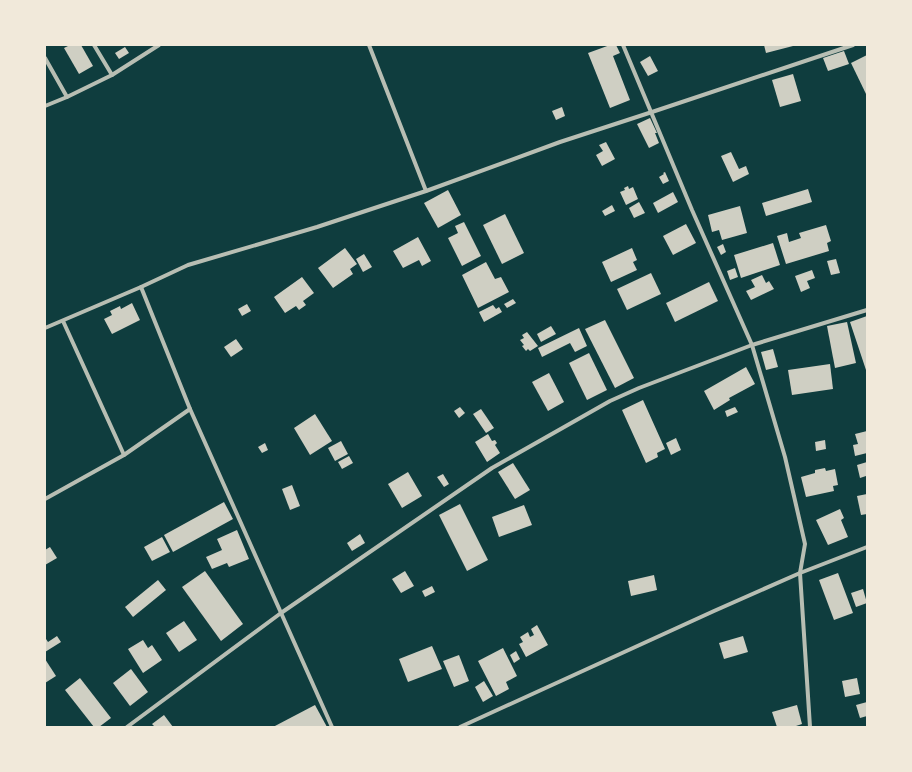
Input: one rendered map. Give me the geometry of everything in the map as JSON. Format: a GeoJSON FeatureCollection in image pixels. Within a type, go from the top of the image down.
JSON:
{"type":"FeatureCollection","features":[{"type":"Feature","properties":{"kind":"street"},"geometry":{"type":"LineString","coordinates":[[94,45],[112,75]]}},
{"type":"Feature","properties":{"kind":"street"},"geometry":{"type":"LineString","coordinates":[[45,106],[112,75],[159,45]]}},
{"type":"Feature","properties":{"kind":"street"},"geometry":{"type":"LineString","coordinates":[[369,45],[426,191]]}},
{"type":"Feature","properties":{"kind":"street"},"geometry":{"type":"LineString","coordinates":[[623,45],[692,210],[752,346],[785,457],[805,544],[800,573],[810,727]]}},
{"type":"Feature","properties":{"kind":"street"},"geometry":{"type":"LineString","coordinates":[[45,328],[188,265],[317,227],[426,191],[560,142],[853,45]]}},
{"type":"Feature","properties":{"kind":"street"},"geometry":{"type":"LineString","coordinates":[[45,58],[67,97]]}},
{"type":"Feature","properties":{"kind":"street"},"geometry":{"type":"LineString","coordinates":[[140,287],[190,409],[332,727]]}},
{"type":"Feature","properties":{"kind":"street"},"geometry":{"type":"LineString","coordinates":[[127,727],[281,613],[492,468],[610,401],[638,388],[752,346],[867,310]]}},
{"type":"Feature","properties":{"kind":"street"},"geometry":{"type":"LineString","coordinates":[[63,320],[124,455]]}},
{"type":"Feature","properties":{"kind":"street"},"geometry":{"type":"LineString","coordinates":[[45,499],[124,455],[190,409]]}},
{"type":"Feature","properties":{"kind":"street"},"geometry":{"type":"LineString","coordinates":[[460,727],[714,611],[800,573],[867,547]]}},
{"type":"Feature","properties":{"kind":"building"},"geometry":{"type":"Polygon","coordinates":[[[70,45],[81,45],[93,66],[79,74],[64,48],[70,45]]]}},
{"type":"Feature","properties":{"kind":"building"},"geometry":{"type":"Polygon","coordinates":[[[610,45],[616,45],[620,53],[613,56],[630,100],[610,108],[588,53],[610,45]]]}},
{"type":"Feature","properties":{"kind":"building"},"geometry":{"type":"Polygon","coordinates":[[[764,45],[792,45],[793,46],[766,53],[764,45]]]}},
{"type":"Feature","properties":{"kind":"building"},"geometry":{"type":"Polygon","coordinates":[[[125,47],[129,53],[119,59],[115,53],[125,47]]]}},
{"type":"Feature","properties":{"kind":"building"},"geometry":{"type":"Polygon","coordinates":[[[844,51],[849,64],[828,71],[823,58],[844,51]]]}},
{"type":"Feature","properties":{"kind":"building"},"geometry":{"type":"Polygon","coordinates":[[[867,55],[867,96],[851,63],[867,55]]]}},
{"type":"Feature","properties":{"kind":"building"},"geometry":{"type":"Polygon","coordinates":[[[650,56],[658,71],[648,76],[640,62],[650,56]]]}},
{"type":"Feature","properties":{"kind":"building"},"geometry":{"type":"Polygon","coordinates":[[[793,74],[801,101],[780,107],[772,80],[793,74]]]}},
{"type":"Feature","properties":{"kind":"building"},"geometry":{"type":"Polygon","coordinates":[[[562,107],[565,116],[556,120],[552,111],[562,107]]]}},
{"type":"Feature","properties":{"kind":"building"},"geometry":{"type":"Polygon","coordinates":[[[650,118],[657,133],[655,133],[659,143],[649,148],[637,124],[650,118]]]}},
{"type":"Feature","properties":{"kind":"building"},"geometry":{"type":"Polygon","coordinates":[[[606,142],[615,159],[602,166],[596,155],[603,151],[599,145],[606,142]]]}},
{"type":"Feature","properties":{"kind":"building"},"geometry":{"type":"Polygon","coordinates":[[[731,152],[739,169],[746,166],[749,174],[733,182],[721,156],[731,152]]]}},
{"type":"Feature","properties":{"kind":"building"},"geometry":{"type":"Polygon","coordinates":[[[665,172],[669,181],[663,184],[659,177],[665,172]]]}},
{"type":"Feature","properties":{"kind":"building"},"geometry":{"type":"Polygon","coordinates":[[[628,186],[629,189],[633,187],[638,199],[626,205],[620,192],[625,190],[624,188],[628,186]]]}},
{"type":"Feature","properties":{"kind":"building"},"geometry":{"type":"Polygon","coordinates":[[[808,189],[812,202],[766,216],[762,203],[808,189]]]}},
{"type":"Feature","properties":{"kind":"building"},"geometry":{"type":"Polygon","coordinates":[[[448,190],[461,215],[438,228],[424,203],[448,190]]]}},
{"type":"Feature","properties":{"kind":"building"},"geometry":{"type":"Polygon","coordinates":[[[673,192],[678,202],[658,213],[653,203],[673,192]]]}},
{"type":"Feature","properties":{"kind":"building"},"geometry":{"type":"Polygon","coordinates":[[[639,202],[645,213],[634,218],[629,208],[639,202]]]}},
{"type":"Feature","properties":{"kind":"building"},"geometry":{"type":"Polygon","coordinates":[[[612,205],[615,211],[605,216],[602,211],[612,205]]]}},
{"type":"Feature","properties":{"kind":"building"},"geometry":{"type":"Polygon","coordinates":[[[740,206],[747,233],[722,240],[719,230],[712,232],[708,215],[740,206]]]}},
{"type":"Feature","properties":{"kind":"building"},"geometry":{"type":"Polygon","coordinates":[[[505,214],[524,253],[502,264],[483,225],[505,214]]]}},
{"type":"Feature","properties":{"kind":"building"},"geometry":{"type":"Polygon","coordinates":[[[464,222],[481,256],[462,266],[448,238],[458,233],[455,226],[464,222]]]}},
{"type":"Feature","properties":{"kind":"building"},"geometry":{"type":"Polygon","coordinates":[[[686,224],[696,243],[673,255],[663,236],[686,224]]]}},
{"type":"Feature","properties":{"kind":"building"},"geometry":{"type":"Polygon","coordinates":[[[826,225],[831,241],[827,243],[829,251],[786,264],[777,236],[787,233],[789,242],[801,238],[799,233],[826,225]]]}},
{"type":"Feature","properties":{"kind":"building"},"geometry":{"type":"Polygon","coordinates":[[[418,237],[431,261],[422,266],[419,260],[403,268],[393,251],[418,237]]]}},
{"type":"Feature","properties":{"kind":"building"},"geometry":{"type":"Polygon","coordinates":[[[773,243],[780,265],[741,278],[734,255],[773,243]]]}},
{"type":"Feature","properties":{"kind":"building"},"geometry":{"type":"Polygon","coordinates":[[[723,244],[726,252],[721,255],[717,247],[723,244]]]}},
{"type":"Feature","properties":{"kind":"building"},"geometry":{"type":"Polygon","coordinates":[[[345,248],[357,264],[350,269],[353,274],[333,288],[318,268],[345,248]]]}},
{"type":"Feature","properties":{"kind":"building"},"geometry":{"type":"Polygon","coordinates":[[[632,248],[637,260],[633,262],[637,270],[611,282],[602,262],[632,248]]]}},
{"type":"Feature","properties":{"kind":"building"},"geometry":{"type":"Polygon","coordinates":[[[364,254],[372,267],[363,272],[356,259],[364,254]]]}},
{"type":"Feature","properties":{"kind":"building"},"geometry":{"type":"Polygon","coordinates":[[[836,259],[840,273],[831,275],[827,261],[836,259]]]}},
{"type":"Feature","properties":{"kind":"building"},"geometry":{"type":"Polygon","coordinates":[[[486,262],[495,279],[501,277],[509,292],[478,308],[462,275],[486,262]]]}},
{"type":"Feature","properties":{"kind":"building"},"geometry":{"type":"Polygon","coordinates":[[[735,268],[738,277],[730,280],[727,271],[735,268]]]}},
{"type":"Feature","properties":{"kind":"building"},"geometry":{"type":"Polygon","coordinates":[[[812,270],[815,278],[807,281],[810,288],[801,292],[795,276],[812,270]]]}},
{"type":"Feature","properties":{"kind":"building"},"geometry":{"type":"Polygon","coordinates":[[[651,273],[661,294],[627,310],[617,289],[651,273]]]}},
{"type":"Feature","properties":{"kind":"building"},"geometry":{"type":"Polygon","coordinates":[[[762,275],[766,283],[769,281],[774,289],[751,300],[746,291],[755,287],[751,280],[762,275]]]}},
{"type":"Feature","properties":{"kind":"building"},"geometry":{"type":"Polygon","coordinates":[[[302,277],[314,293],[303,301],[306,305],[299,310],[296,306],[285,313],[274,297],[302,277]]]}},
{"type":"Feature","properties":{"kind":"building"},"geometry":{"type":"Polygon","coordinates":[[[709,282],[718,301],[675,322],[666,303],[709,282]]]}},
{"type":"Feature","properties":{"kind":"building"},"geometry":{"type":"Polygon","coordinates":[[[513,299],[516,303],[507,308],[504,304],[513,299]]]}},
{"type":"Feature","properties":{"kind":"building"},"geometry":{"type":"Polygon","coordinates":[[[132,303],[140,320],[112,334],[104,319],[112,315],[110,311],[120,306],[121,309],[132,303]]]}},
{"type":"Feature","properties":{"kind":"building"},"geometry":{"type":"Polygon","coordinates":[[[247,304],[251,311],[242,316],[238,309],[247,304]]]}},
{"type":"Feature","properties":{"kind":"building"},"geometry":{"type":"Polygon","coordinates":[[[493,305],[496,309],[499,307],[502,312],[484,322],[479,312],[493,305]]]}},
{"type":"Feature","properties":{"kind":"building"},"geometry":{"type":"Polygon","coordinates":[[[867,316],[867,373],[850,322],[867,316]]]}},
{"type":"Feature","properties":{"kind":"building"},"geometry":{"type":"Polygon","coordinates":[[[605,320],[634,378],[615,388],[585,329],[605,320]]]}},
{"type":"Feature","properties":{"kind":"building"},"geometry":{"type":"Polygon","coordinates":[[[847,322],[856,363],[835,368],[827,326],[847,322]]]}},
{"type":"Feature","properties":{"kind":"building"},"geometry":{"type":"Polygon","coordinates":[[[551,326],[556,334],[541,342],[537,334],[551,326]]]}},
{"type":"Feature","properties":{"kind":"building"},"geometry":{"type":"Polygon","coordinates":[[[579,328],[587,346],[575,352],[570,343],[542,357],[538,348],[579,328]]]}},
{"type":"Feature","properties":{"kind":"building"},"geometry":{"type":"Polygon","coordinates":[[[527,332],[538,346],[530,351],[528,349],[526,351],[520,340],[524,338],[522,335],[527,332]]]}},
{"type":"Feature","properties":{"kind":"building"},"geometry":{"type":"Polygon","coordinates":[[[236,339],[243,349],[231,357],[224,347],[236,339]]]}},
{"type":"Feature","properties":{"kind":"building"},"geometry":{"type":"Polygon","coordinates":[[[773,349],[778,367],[766,370],[761,352],[773,349]]]}},
{"type":"Feature","properties":{"kind":"building"},"geometry":{"type":"Polygon","coordinates":[[[589,353],[607,390],[587,400],[569,363],[589,353]]]}},
{"type":"Feature","properties":{"kind":"building"},"geometry":{"type":"Polygon","coordinates":[[[830,364],[833,389],[792,395],[788,370],[830,364]]]}},
{"type":"Feature","properties":{"kind":"building"},"geometry":{"type":"Polygon","coordinates":[[[746,367],[755,384],[729,398],[730,400],[714,410],[704,391],[746,367]]]}},
{"type":"Feature","properties":{"kind":"building"},"geometry":{"type":"Polygon","coordinates":[[[549,373],[564,402],[548,411],[532,382],[549,373]]]}},
{"type":"Feature","properties":{"kind":"building"},"geometry":{"type":"Polygon","coordinates":[[[643,400],[665,449],[657,453],[658,457],[646,463],[622,410],[643,400]]]}},
{"type":"Feature","properties":{"kind":"building"},"geometry":{"type":"Polygon","coordinates":[[[460,407],[465,413],[459,418],[454,411],[460,407]]]}},
{"type":"Feature","properties":{"kind":"building"},"geometry":{"type":"Polygon","coordinates":[[[735,407],[738,412],[727,417],[725,411],[735,407]]]}},
{"type":"Feature","properties":{"kind":"building"},"geometry":{"type":"Polygon","coordinates":[[[481,409],[494,428],[486,433],[473,414],[481,409]]]}},
{"type":"Feature","properties":{"kind":"building"},"geometry":{"type":"Polygon","coordinates":[[[315,414],[332,441],[310,455],[294,428],[315,414]]]}},
{"type":"Feature","properties":{"kind":"building"},"geometry":{"type":"Polygon","coordinates":[[[867,431],[867,453],[855,456],[853,445],[858,444],[855,434],[867,431]]]}},
{"type":"Feature","properties":{"kind":"building"},"geometry":{"type":"Polygon","coordinates":[[[488,434],[492,441],[495,440],[497,443],[495,445],[500,453],[487,462],[475,442],[488,434]]]}},
{"type":"Feature","properties":{"kind":"building"},"geometry":{"type":"Polygon","coordinates":[[[676,438],[681,450],[671,455],[666,443],[676,438]]]}},
{"type":"Feature","properties":{"kind":"building"},"geometry":{"type":"Polygon","coordinates":[[[825,440],[826,449],[816,451],[815,442],[825,440]]]}},
{"type":"Feature","properties":{"kind":"building"},"geometry":{"type":"Polygon","coordinates":[[[341,441],[348,454],[335,461],[328,448],[341,441]]]}},
{"type":"Feature","properties":{"kind":"building"},"geometry":{"type":"Polygon","coordinates":[[[265,443],[268,450],[262,453],[258,447],[265,443]]]}},
{"type":"Feature","properties":{"kind":"building"},"geometry":{"type":"Polygon","coordinates":[[[349,456],[353,463],[342,469],[338,462],[349,456]]]}},
{"type":"Feature","properties":{"kind":"building"},"geometry":{"type":"Polygon","coordinates":[[[867,462],[866,480],[866,476],[860,478],[857,465],[867,462]]]}},
{"type":"Feature","properties":{"kind":"building"},"geometry":{"type":"Polygon","coordinates":[[[513,463],[530,490],[515,499],[498,472],[513,463]]]}},
{"type":"Feature","properties":{"kind":"building"},"geometry":{"type":"Polygon","coordinates":[[[825,468],[826,471],[835,469],[838,485],[833,486],[834,491],[806,497],[801,477],[815,473],[815,470],[825,468]]]}},
{"type":"Feature","properties":{"kind":"building"},"geometry":{"type":"Polygon","coordinates":[[[408,472],[422,496],[402,508],[388,484],[408,472]]]}},
{"type":"Feature","properties":{"kind":"building"},"geometry":{"type":"Polygon","coordinates":[[[443,474],[449,484],[444,487],[437,477],[443,474]]]}},
{"type":"Feature","properties":{"kind":"building"},"geometry":{"type":"Polygon","coordinates":[[[292,485],[300,506],[290,510],[282,489],[292,485]]]}},
{"type":"Feature","properties":{"kind":"building"},"geometry":{"type":"Polygon","coordinates":[[[867,494],[867,514],[861,515],[857,496],[867,494]]]}},
{"type":"Feature","properties":{"kind":"building"},"geometry":{"type":"Polygon","coordinates":[[[224,502],[233,519],[173,552],[164,535],[224,502]]]}},
{"type":"Feature","properties":{"kind":"building"},"geometry":{"type":"Polygon","coordinates":[[[460,504],[488,560],[467,571],[439,515],[460,504]]]}},
{"type":"Feature","properties":{"kind":"building"},"geometry":{"type":"Polygon","coordinates":[[[524,505],[532,525],[499,537],[492,517],[524,505]]]}},
{"type":"Feature","properties":{"kind":"building"},"geometry":{"type":"Polygon","coordinates":[[[840,509],[844,518],[841,520],[848,537],[828,545],[816,520],[840,509]]]}},
{"type":"Feature","properties":{"kind":"building"},"geometry":{"type":"Polygon","coordinates":[[[237,530],[249,559],[229,567],[227,563],[212,569],[206,557],[222,550],[217,539],[237,530]]]}},
{"type":"Feature","properties":{"kind":"building"},"geometry":{"type":"Polygon","coordinates":[[[360,534],[365,543],[352,551],[347,543],[360,534]]]}},
{"type":"Feature","properties":{"kind":"building"},"geometry":{"type":"Polygon","coordinates":[[[162,537],[170,552],[152,561],[144,547],[162,537]]]}},
{"type":"Feature","properties":{"kind":"building"},"geometry":{"type":"Polygon","coordinates":[[[50,547],[57,558],[45,565],[45,550],[50,547]]]}},
{"type":"Feature","properties":{"kind":"building"},"geometry":{"type":"Polygon","coordinates":[[[205,571],[243,624],[221,641],[182,587],[205,571]]]}},
{"type":"Feature","properties":{"kind":"building"},"geometry":{"type":"Polygon","coordinates":[[[405,571],[414,586],[401,593],[392,579],[405,571]]]}},
{"type":"Feature","properties":{"kind":"building"},"geometry":{"type":"Polygon","coordinates":[[[838,573],[853,613],[834,620],[819,580],[838,573]]]}},
{"type":"Feature","properties":{"kind":"building"},"geometry":{"type":"Polygon","coordinates":[[[654,575],[657,590],[631,596],[628,581],[654,575]]]}},
{"type":"Feature","properties":{"kind":"building"},"geometry":{"type":"Polygon","coordinates":[[[158,580],[166,590],[133,617],[125,607],[158,580]]]}},
{"type":"Feature","properties":{"kind":"building"},"geometry":{"type":"Polygon","coordinates":[[[432,586],[435,592],[425,597],[422,591],[432,586]]]}},
{"type":"Feature","properties":{"kind":"building"},"geometry":{"type":"Polygon","coordinates":[[[863,589],[867,603],[856,607],[851,593],[863,589]]]}},
{"type":"Feature","properties":{"kind":"building"},"geometry":{"type":"Polygon","coordinates":[[[184,621],[197,640],[179,652],[166,633],[184,621]]]}},
{"type":"Feature","properties":{"kind":"building"},"geometry":{"type":"Polygon","coordinates":[[[537,625],[548,645],[526,657],[519,644],[523,642],[520,637],[528,632],[530,637],[534,635],[531,629],[537,625]]]}},
{"type":"Feature","properties":{"kind":"building"},"geometry":{"type":"Polygon","coordinates":[[[57,636],[61,642],[45,652],[45,640],[46,639],[48,642],[57,636]]]}},
{"type":"Feature","properties":{"kind":"building"},"geometry":{"type":"Polygon","coordinates":[[[743,636],[748,652],[724,659],[719,643],[743,636]]]}},
{"type":"Feature","properties":{"kind":"building"},"geometry":{"type":"Polygon","coordinates":[[[143,640],[148,648],[152,645],[162,660],[143,673],[128,649],[143,640]]]}},
{"type":"Feature","properties":{"kind":"building"},"geometry":{"type":"Polygon","coordinates":[[[432,646],[442,669],[408,682],[399,659],[432,646]]]}},
{"type":"Feature","properties":{"kind":"building"},"geometry":{"type":"Polygon","coordinates":[[[503,648],[517,676],[506,682],[509,689],[496,696],[478,661],[503,648]]]}},
{"type":"Feature","properties":{"kind":"building"},"geometry":{"type":"Polygon","coordinates":[[[516,651],[520,659],[514,663],[510,655],[516,651]]]}},
{"type":"Feature","properties":{"kind":"building"},"geometry":{"type":"Polygon","coordinates":[[[459,655],[469,681],[454,687],[443,661],[459,655]]]}},
{"type":"Feature","properties":{"kind":"building"},"geometry":{"type":"Polygon","coordinates":[[[45,659],[56,676],[45,683],[45,659]]]}},
{"type":"Feature","properties":{"kind":"building"},"geometry":{"type":"Polygon","coordinates":[[[131,669],[148,692],[130,706],[113,683],[131,669]]]}},
{"type":"Feature","properties":{"kind":"building"},"geometry":{"type":"Polygon","coordinates":[[[80,678],[111,718],[99,727],[94,727],[65,690],[80,678]]]}},
{"type":"Feature","properties":{"kind":"building"},"geometry":{"type":"Polygon","coordinates":[[[857,678],[860,694],[845,697],[842,681],[857,678]]]}},
{"type":"Feature","properties":{"kind":"building"},"geometry":{"type":"Polygon","coordinates":[[[484,681],[493,696],[483,702],[475,687],[484,681]]]}},
{"type":"Feature","properties":{"kind":"building"},"geometry":{"type":"Polygon","coordinates":[[[867,702],[867,716],[860,718],[856,705],[867,702]]]}},
{"type":"Feature","properties":{"kind":"building"},"geometry":{"type":"Polygon","coordinates":[[[315,705],[327,727],[273,727],[315,705]]]}},
{"type":"Feature","properties":{"kind":"building"},"geometry":{"type":"Polygon","coordinates":[[[797,705],[802,724],[793,727],[777,727],[772,712],[797,705]]]}},
{"type":"Feature","properties":{"kind":"building"},"geometry":{"type":"Polygon","coordinates":[[[164,715],[173,727],[155,727],[152,724],[164,715]]]}}]}
